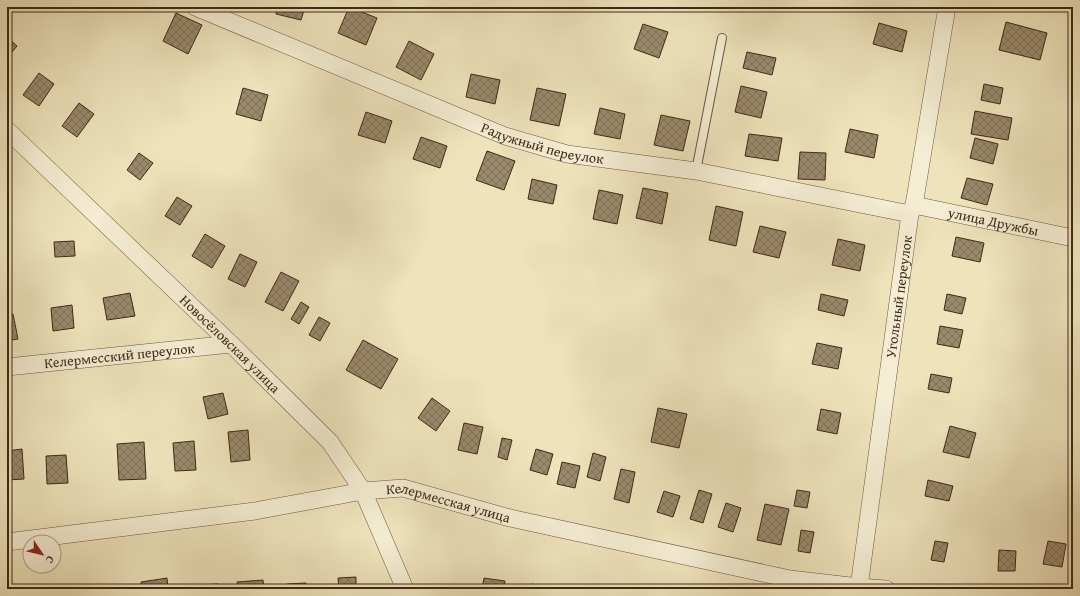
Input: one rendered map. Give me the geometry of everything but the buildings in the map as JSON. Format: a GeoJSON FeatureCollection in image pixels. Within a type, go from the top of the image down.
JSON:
{"type":"FeatureCollection","features":[{"type":"Feature","properties":{"kind":"street","name":"Радужный переулок"},"geometry":{"type":"LineString","coordinates":[[195,7],[505,136],[567,154],[696,171],[912,210]]}},
{"type":"Feature","properties":{"kind":"street","name":"Угольный переулок"},"geometry":{"type":"LineString","coordinates":[[859,587],[912,210],[947,7]]}},
{"type":"Feature","properties":{"kind":"street","name":"Новосёловская улица"},"geometry":{"type":"LineString","coordinates":[[11,137],[231,344],[330,442],[363,491],[405,589]]}},
{"type":"Feature","properties":{"kind":"street","name":"улица Дружбы"},"geometry":{"type":"LineString","coordinates":[[912,210],[1073,238]]}},
{"type":"Feature","properties":{"kind":"street","name":"Келермесский переулок"},"geometry":{"type":"LineString","coordinates":[[7,367],[231,344]]}},
{"type":"Feature","properties":{"kind":"street","name":"Келермесская улица"},"geometry":{"type":"LineString","coordinates":[[7,542],[255,511],[363,491],[403,488],[510,518],[790,579],[886,589]]}},
{"type":"Feature","properties":{"kind":"lane"},"geometry":{"type":"LineString","coordinates":[[696,171],[722,38]]}}]}
